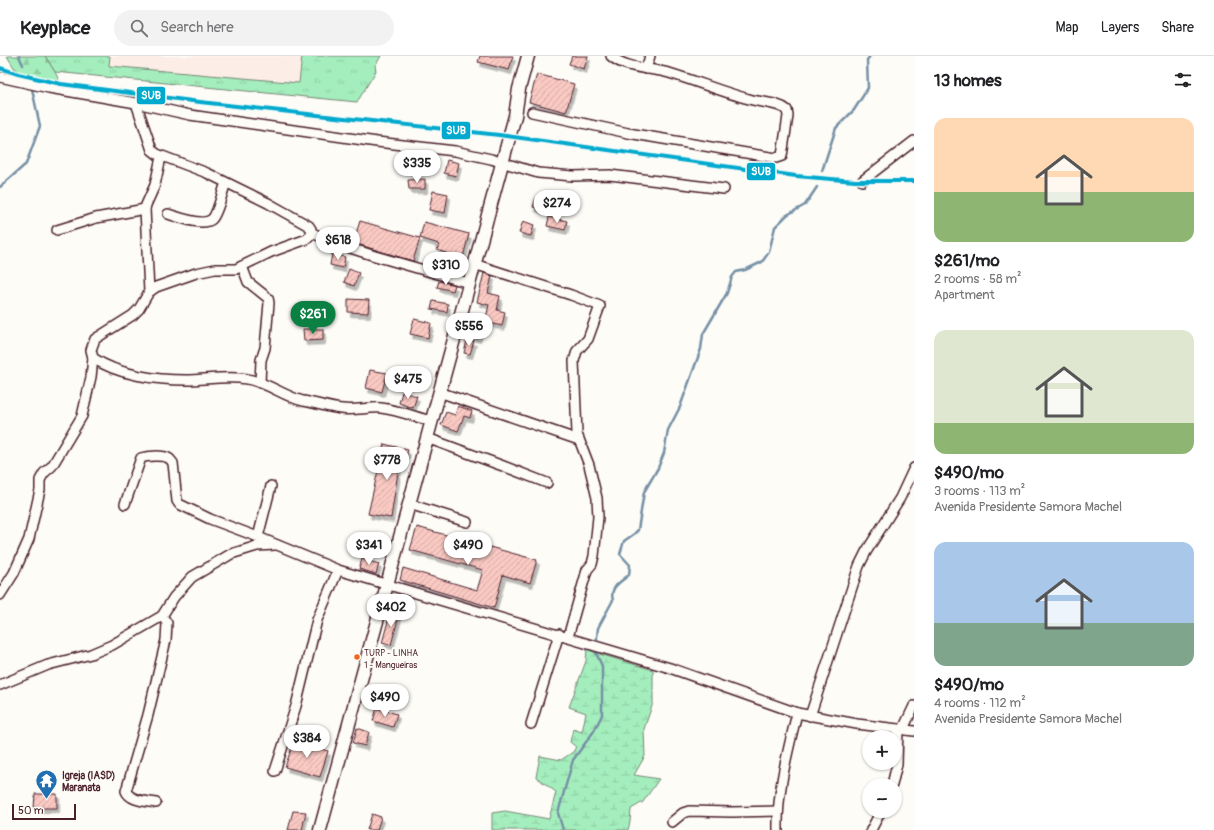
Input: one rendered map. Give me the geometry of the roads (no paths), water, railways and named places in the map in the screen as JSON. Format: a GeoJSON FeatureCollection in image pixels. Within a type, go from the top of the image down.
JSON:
{"type":"FeatureCollection","features":[{"type":"Feature","properties":{"kind":"main road"},"geometry":{"type":"LineString","coordinates":[[320,830],[517,107],[519,89],[528,56]]}},
{"type":"Feature","properties":{"kind":"main road"},"geometry":{"type":"LineString","coordinates":[[517,107],[525,91],[535,56]]}},
{"type":"Feature","properties":{"kind":"street"},"geometry":{"type":"LineString","coordinates":[[532,112],[628,133],[776,158],[782,156],[788,116],[787,110],[782,107],[749,99],[668,73],[616,61],[611,56]]}},
{"type":"Feature","properties":{"kind":"street"},"geometry":{"type":"LineString","coordinates":[[646,69],[650,56]]}},
{"type":"Feature","properties":{"kind":"street"},"geometry":{"type":"LineString","coordinates":[[0,77],[190,115],[377,142],[455,151],[491,159],[503,158],[538,173],[573,176],[610,176],[724,189]]}},
{"type":"Feature","properties":{"kind":"street"},"geometry":{"type":"LineString","coordinates":[[136,103],[152,150],[161,157],[200,170],[268,203],[309,226],[312,233],[341,245],[469,283]]}},
{"type":"Feature","properties":{"kind":"street"},"geometry":{"type":"LineString","coordinates":[[862,181],[914,140]]}},
{"type":"Feature","properties":{"kind":"street"},"geometry":{"type":"LineString","coordinates":[[149,292],[145,209],[157,179],[161,157]]}},
{"type":"Feature","properties":{"kind":"street"},"geometry":{"type":"LineString","coordinates":[[168,214],[199,222],[211,220],[226,183]]}},
{"type":"Feature","properties":{"kind":"street"},"geometry":{"type":"LineString","coordinates":[[57,230],[96,218],[145,209]]}},
{"type":"Feature","properties":{"kind":"street"},"geometry":{"type":"LineString","coordinates":[[0,595],[14,573],[29,539],[40,490],[40,480],[44,473],[52,466],[82,416],[91,376],[91,350],[95,338],[133,315],[139,309],[149,292],[156,287],[196,273],[215,269],[236,269],[271,252],[307,239],[312,233]]}},
{"type":"Feature","properties":{"kind":"street"},"geometry":{"type":"LineString","coordinates":[[474,264],[571,295],[600,306],[588,339],[577,351],[574,360],[577,434],[589,465],[594,484],[598,517],[594,556],[592,564],[587,570],[568,637]]}},
{"type":"Feature","properties":{"kind":"street"},"geometry":{"type":"LineString","coordinates":[[242,266],[248,282],[268,298],[269,303],[265,348],[261,360],[260,383]]}},
{"type":"Feature","properties":{"kind":"street"},"geometry":{"type":"LineString","coordinates":[[92,358],[102,365],[122,373],[187,380],[212,378],[249,379],[279,390],[294,398],[335,408],[384,409],[431,421]]}},
{"type":"Feature","properties":{"kind":"street"},"geometry":{"type":"LineString","coordinates":[[439,392],[579,440]]}},
{"type":"Feature","properties":{"kind":"street"},"geometry":{"type":"LineString","coordinates":[[427,438],[547,483]]}},
{"type":"Feature","properties":{"kind":"street"},"geometry":{"type":"LineString","coordinates":[[125,504],[138,462],[141,458],[145,456],[167,457],[173,463],[177,501],[179,504],[210,519],[338,570],[670,668],[797,713],[857,724],[914,731]]}},
{"type":"Feature","properties":{"kind":"street"},"geometry":{"type":"LineString","coordinates":[[810,716],[859,566],[900,498],[914,468]]}},
{"type":"Feature","properties":{"kind":"street"},"geometry":{"type":"LineString","coordinates":[[258,537],[271,486]]}},
{"type":"Feature","properties":{"kind":"street"},"geometry":{"type":"LineString","coordinates":[[409,504],[467,522]]}},
{"type":"Feature","properties":{"kind":"street"},"geometry":{"type":"LineString","coordinates":[[0,685],[48,664],[101,651],[112,646],[162,616],[174,597],[192,577],[231,554],[257,546],[276,545]]}},
{"type":"Feature","properties":{"kind":"street"},"geometry":{"type":"LineString","coordinates":[[275,771],[296,706],[317,620],[338,570]]}},
{"type":"Feature","properties":{"kind":"street"},"geometry":{"type":"LineString","coordinates":[[156,803],[131,798],[127,795],[126,787],[148,715],[166,640],[167,623],[162,616]]}},
{"type":"Feature","properties":{"kind":"street"},"geometry":{"type":"LineString","coordinates":[[531,724],[558,634]]}},
{"type":"Feature","properties":{"kind":"street"},"geometry":{"type":"LineString","coordinates":[[894,778],[897,764],[901,729],[914,706]]}},
{"type":"Feature","properties":{"kind":"street"},"geometry":{"type":"LineString","coordinates":[[778,830],[778,811],[782,781],[797,713]]}},
{"type":"Feature","properties":{"kind":"street"},"geometry":{"type":"LineString","coordinates":[[672,822],[683,813],[689,811],[778,811]]}},
{"type":"Feature","properties":{"kind":"street"},"geometry":{"type":"LineString","coordinates":[[871,830],[877,818]]}},
{"type":"Feature","properties":{"kind":"waterway"},"geometry":{"type":"LineString","coordinates":[[19,56],[23,65]]}},
{"type":"Feature","properties":{"kind":"waterway"},"geometry":{"type":"LineString","coordinates":[[822,171],[836,128],[854,110],[868,88],[867,60],[870,56]]}},
{"type":"Feature","properties":{"kind":"waterway"},"geometry":{"type":"LineString","coordinates":[[0,187],[26,164],[40,126],[32,89]]}},
{"type":"Feature","properties":{"kind":"waterway"},"geometry":{"type":"LineString","coordinates":[[563,830],[558,813],[573,760],[594,731],[602,715],[602,666],[596,653],[598,628],[613,600],[612,596],[614,589],[629,575],[630,565],[620,554],[624,541],[638,530],[644,492],[658,468],[664,453],[668,430],[680,407],[701,349],[703,334],[727,293],[732,277],[736,272],[745,270],[762,262],[769,252],[775,227],[787,215],[805,205],[817,187]]}},
{"type":"Feature","properties":{"kind":"place","name":"TURP - LINHA 1 - Mangueiras"},"geometry":{"type":"Point","coordinates":[357,657]}},
{"type":"Feature","properties":{"kind":"place","name":"Igreja (IASD) Maranata"},"geometry":{"type":"Point","coordinates":[46,800]}}]}
